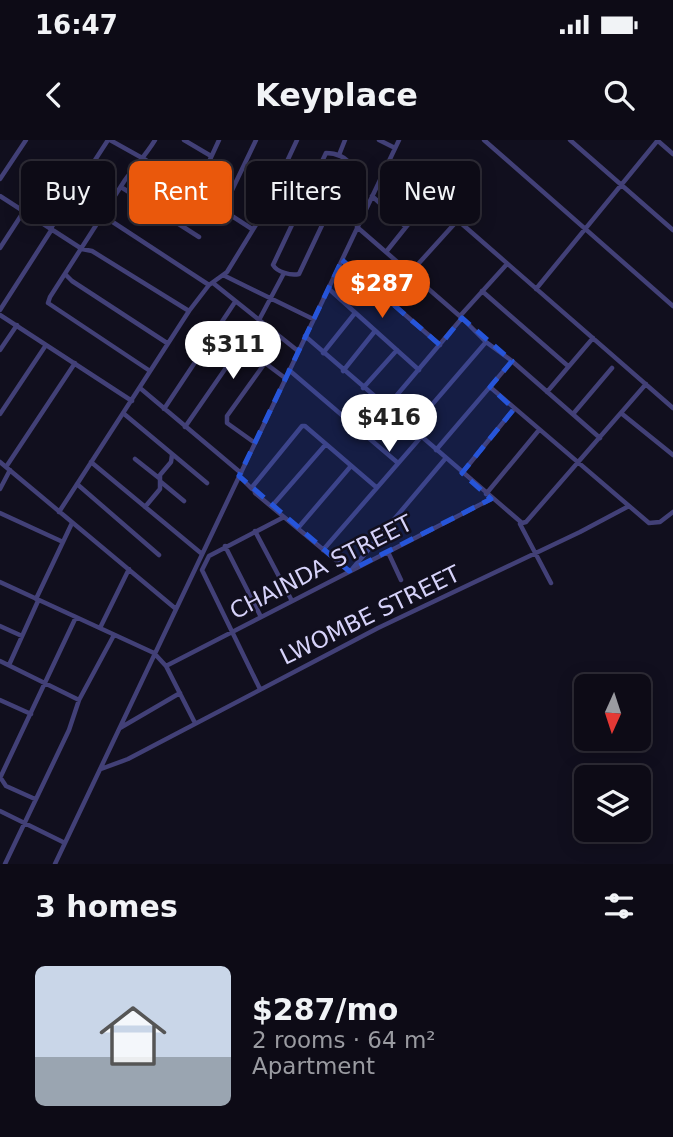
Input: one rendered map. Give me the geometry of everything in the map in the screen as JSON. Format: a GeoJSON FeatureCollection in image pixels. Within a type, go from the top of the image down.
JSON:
{"type":"FeatureCollection","features":[{"type":"Feature","properties":{"kind":"street"},"geometry":{"type":"LineString","coordinates":[[0,179],[3,169],[26,140]]}},
{"type":"Feature","properties":{"kind":"street"},"geometry":{"type":"LineString","coordinates":[[132,401],[0,313],[51,228],[109,140],[147,161]]}},
{"type":"Feature","properties":{"kind":"street"},"geometry":{"type":"LineString","coordinates":[[115,196],[155,140]]}},
{"type":"Feature","properties":{"kind":"street"},"geometry":{"type":"LineString","coordinates":[[184,140],[211,156]]}},
{"type":"Feature","properties":{"kind":"street"},"geometry":{"type":"LineString","coordinates":[[209,161],[219,140]]}},
{"type":"Feature","properties":{"kind":"street"},"geometry":{"type":"LineString","coordinates":[[232,190],[256,140]]}},
{"type":"Feature","properties":{"kind":"street"},"geometry":{"type":"LineString","coordinates":[[59,512],[189,311],[211,284],[223,275],[262,215],[297,140]]}},
{"type":"Feature","properties":{"kind":"street"},"geometry":{"type":"LineString","coordinates":[[338,156],[345,140]]}},
{"type":"Feature","properties":{"kind":"street"},"geometry":{"type":"LineString","coordinates":[[379,140],[395,148]]}},
{"type":"Feature","properties":{"kind":"street"},"geometry":{"type":"LineString","coordinates":[[388,161],[399,140]]}},
{"type":"Feature","properties":{"kind":"street"},"geometry":{"type":"LineString","coordinates":[[484,140],[673,306]]}},
{"type":"Feature","properties":{"kind":"street"},"geometry":{"type":"LineString","coordinates":[[570,140],[673,230]]}},
{"type":"Feature","properties":{"kind":"street"},"geometry":{"type":"LineString","coordinates":[[536,289],[657,140],[673,154]]}},
{"type":"Feature","properties":{"kind":"street"},"geometry":{"type":"LineString","coordinates":[[326,153],[347,160],[350,166],[299,274],[284,273],[273,265],[326,153]]}},
{"type":"Feature","properties":{"kind":"street"},"geometry":{"type":"LineString","coordinates":[[55,864],[154,653],[203,558],[380,179]]}},
{"type":"Feature","properties":{"kind":"street"},"geometry":{"type":"LineString","coordinates":[[121,187],[199,237]]}},
{"type":"Feature","properties":{"kind":"street"},"geometry":{"type":"LineString","coordinates":[[0,196],[21,209]]}},
{"type":"Feature","properties":{"kind":"street"},"geometry":{"type":"LineString","coordinates":[[372,196],[405,227]]}},
{"type":"Feature","properties":{"kind":"street"},"geometry":{"type":"LineString","coordinates":[[232,215],[252,229]]}},
{"type":"Feature","properties":{"kind":"street"},"geometry":{"type":"LineString","coordinates":[[0,248],[21,216]]}},
{"type":"Feature","properties":{"kind":"street"},"geometry":{"type":"LineString","coordinates":[[115,223],[211,284],[298,351]]}},
{"type":"Feature","properties":{"kind":"street"},"geometry":{"type":"LineString","coordinates":[[45,224],[189,311]]}},
{"type":"Feature","properties":{"kind":"street"},"geometry":{"type":"LineString","coordinates":[[97,224],[50,297],[49,305],[150,371]]}},
{"type":"Feature","properties":{"kind":"street"},"geometry":{"type":"LineString","coordinates":[[386,252],[408,224]]}},
{"type":"Feature","properties":{"kind":"street"},"geometry":{"type":"LineString","coordinates":[[410,273],[453,224]]}},
{"type":"Feature","properties":{"kind":"street"},"geometry":{"type":"LineString","coordinates":[[462,224],[673,408]]}},
{"type":"Feature","properties":{"kind":"street"},"geometry":{"type":"LineString","coordinates":[[357,227],[486,342],[512,361],[600,438]]}},
{"type":"Feature","properties":{"kind":"street"},"geometry":{"type":"LineString","coordinates":[[342,260],[440,345]]}},
{"type":"Feature","properties":{"kind":"street"},"geometry":{"type":"LineString","coordinates":[[386,408],[507,264]]}},
{"type":"Feature","properties":{"kind":"street"},"geometry":{"type":"LineString","coordinates":[[185,427],[259,320],[284,273]]}},
{"type":"Feature","properties":{"kind":"street"},"geometry":{"type":"LineString","coordinates":[[65,274],[167,344]]}},
{"type":"Feature","properties":{"kind":"street"},"geometry":{"type":"LineString","coordinates":[[223,275],[313,319]]}},
{"type":"Feature","properties":{"kind":"street"},"geometry":{"type":"LineString","coordinates":[[329,289],[419,370]]}},
{"type":"Feature","properties":{"kind":"street"},"geometry":{"type":"LineString","coordinates":[[482,291],[568,366]]}},
{"type":"Feature","properties":{"kind":"street"},"geometry":{"type":"LineString","coordinates":[[164,408],[235,302]]}},
{"type":"Feature","properties":{"kind":"street"},"geometry":{"type":"LineString","coordinates":[[323,353],[355,313]]}},
{"type":"Feature","properties":{"kind":"street"},"geometry":{"type":"LineString","coordinates":[[0,351],[17,325]]}},
{"type":"Feature","properties":{"kind":"street"},"geometry":{"type":"LineString","coordinates":[[344,371],[375,331]]}},
{"type":"Feature","properties":{"kind":"street"},"geometry":{"type":"LineString","coordinates":[[305,336],[519,523],[551,583]]}},
{"type":"Feature","properties":{"kind":"street"},"geometry":{"type":"LineString","coordinates":[[547,391],[593,338]]}},
{"type":"Feature","properties":{"kind":"street"},"geometry":{"type":"LineString","coordinates":[[411,429],[486,342]]}},
{"type":"Feature","properties":{"kind":"street"},"geometry":{"type":"LineString","coordinates":[[0,414],[46,345]]}},
{"type":"Feature","properties":{"kind":"street"},"geometry":{"type":"LineString","coordinates":[[363,388],[397,350]]}},
{"type":"Feature","properties":{"kind":"street"},"geometry":{"type":"LineString","coordinates":[[436,450],[512,361]]}},
{"type":"Feature","properties":{"kind":"street"},"geometry":{"type":"LineString","coordinates":[[0,489],[8,469],[75,363]]}},
{"type":"Feature","properties":{"kind":"street"},"geometry":{"type":"LineString","coordinates":[[255,443],[227,424],[228,416],[265,363],[285,378]]}},
{"type":"Feature","properties":{"kind":"street"},"geometry":{"type":"LineString","coordinates":[[573,414],[612,368]]}},
{"type":"Feature","properties":{"kind":"street"},"geometry":{"type":"LineString","coordinates":[[289,370],[398,463]]}},
{"type":"Feature","properties":{"kind":"street"},"geometry":{"type":"LineString","coordinates":[[519,523],[526,523],[646,384]]}},
{"type":"Feature","properties":{"kind":"street"},"geometry":{"type":"LineString","coordinates":[[490,387],[651,524],[660,522],[673,512]]}},
{"type":"Feature","properties":{"kind":"street"},"geometry":{"type":"LineString","coordinates":[[140,388],[240,475],[253,490],[350,571],[446,459]]}},
{"type":"Feature","properties":{"kind":"street"},"geometry":{"type":"LineString","coordinates":[[462,473],[514,409]]}},
{"type":"Feature","properties":{"kind":"street"},"geometry":{"type":"LineString","coordinates":[[123,413],[207,483]]}},
{"type":"Feature","properties":{"kind":"street"},"geometry":{"type":"LineString","coordinates":[[621,413],[673,455]]}},
{"type":"Feature","properties":{"kind":"street"},"geometry":{"type":"LineString","coordinates":[[253,490],[254,483],[302,426],[376,487]]}},
{"type":"Feature","properties":{"kind":"street"},"geometry":{"type":"LineString","coordinates":[[486,494],[539,430]]}},
{"type":"Feature","properties":{"kind":"street"},"geometry":{"type":"LineString","coordinates":[[323,550],[421,437]]}},
{"type":"Feature","properties":{"kind":"street"},"geometry":{"type":"LineString","coordinates":[[272,506],[326,444]]}},
{"type":"Feature","properties":{"kind":"street"},"geometry":{"type":"LineString","coordinates":[[145,507],[160,489],[160,480],[171,462],[172,454]]}},
{"type":"Feature","properties":{"kind":"street"},"geometry":{"type":"LineString","coordinates":[[135,459],[184,501]]}},
{"type":"Feature","properties":{"kind":"street"},"geometry":{"type":"LineString","coordinates":[[91,462],[203,558]]}},
{"type":"Feature","properties":{"kind":"street"},"geometry":{"type":"LineString","coordinates":[[0,463],[176,608]]}},
{"type":"Feature","properties":{"kind":"street"},"geometry":{"type":"LineString","coordinates":[[298,528],[351,466]]}},
{"type":"Feature","properties":{"kind":"street"},"geometry":{"type":"LineString","coordinates":[[77,484],[159,555]]}},
{"type":"Feature","properties":{"kind":"street","name":"CHAINDA STREET"},"geometry":{"type":"LineString","coordinates":[[166,666],[491,499]]}},
{"type":"Feature","properties":{"kind":"street","name":"LWOMBE STREET"},"geometry":{"type":"LineString","coordinates":[[100,769],[128,760],[378,628],[629,506]]}},
{"type":"Feature","properties":{"kind":"street"},"geometry":{"type":"LineString","coordinates":[[0,513],[63,542]]}},
{"type":"Feature","properties":{"kind":"street"},"geometry":{"type":"LineString","coordinates":[[203,558],[284,517]]}},
{"type":"Feature","properties":{"kind":"street"},"geometry":{"type":"LineString","coordinates":[[9,665],[72,523]]}},
{"type":"Feature","properties":{"kind":"street"},"geometry":{"type":"LineString","coordinates":[[255,531],[292,601]]}},
{"type":"Feature","properties":{"kind":"street"},"geometry":{"type":"LineString","coordinates":[[225,546],[261,617]]}},
{"type":"Feature","properties":{"kind":"street"},"geometry":{"type":"LineString","coordinates":[[388,552],[401,580]]}},
{"type":"Feature","properties":{"kind":"street"},"geometry":{"type":"LineString","coordinates":[[203,558],[202,570],[205,579],[260,689]]}},
{"type":"Feature","properties":{"kind":"street"},"geometry":{"type":"LineString","coordinates":[[100,629],[129,569]]}},
{"type":"Feature","properties":{"kind":"street"},"geometry":{"type":"LineString","coordinates":[[0,582],[154,653],[166,666],[195,723]]}},
{"type":"Feature","properties":{"kind":"street"},"geometry":{"type":"LineString","coordinates":[[35,799],[6,786],[0,778],[76,617]]}},
{"type":"Feature","properties":{"kind":"street"},"geometry":{"type":"LineString","coordinates":[[0,626],[22,636]]}},
{"type":"Feature","properties":{"kind":"street"},"geometry":{"type":"LineString","coordinates":[[5,864],[69,730],[79,700],[114,635]]}},
{"type":"Feature","properties":{"kind":"street"},"geometry":{"type":"LineString","coordinates":[[0,661],[79,700]]}},
{"type":"Feature","properties":{"kind":"street"},"geometry":{"type":"LineString","coordinates":[[120,727],[180,693]]}},
{"type":"Feature","properties":{"kind":"street"},"geometry":{"type":"LineString","coordinates":[[0,700],[31,714]]}},
{"type":"Feature","properties":{"kind":"street"},"geometry":{"type":"LineString","coordinates":[[0,811],[65,843]]}},
{"type":"Feature","properties":{"kind":"highlighted area"},"geometry":{"type":"Polygon","coordinates":[[[342,260],[440,345],[462,318],[512,361],[490,387],[514,409],[462,473],[491,499],[349,571],[239,476],[342,260]]]}}]}
